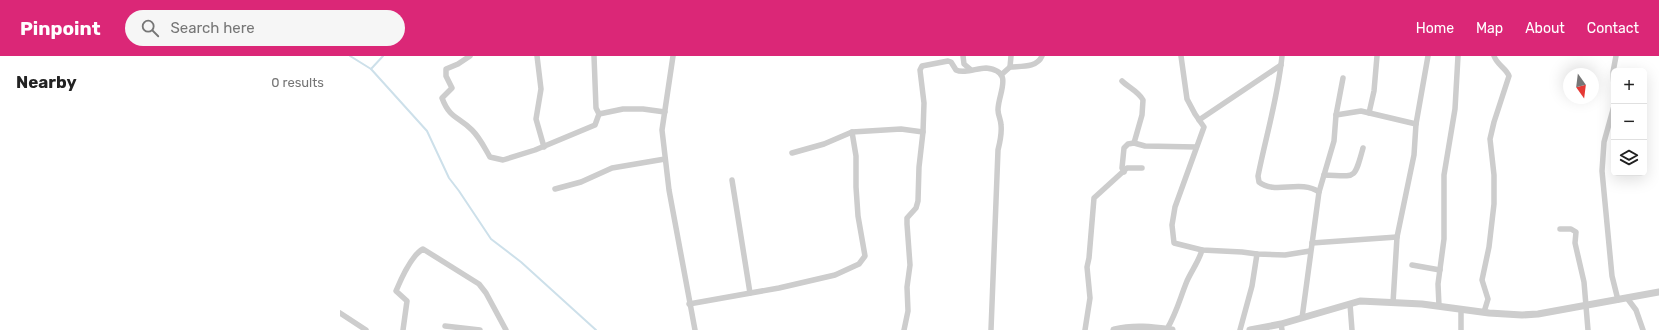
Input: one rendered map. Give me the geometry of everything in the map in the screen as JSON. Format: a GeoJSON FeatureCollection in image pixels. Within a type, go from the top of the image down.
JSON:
{"type":"FeatureCollection","features":[{"type":"Feature","properties":{"kind":"street"},"geometry":{"type":"LineString","coordinates":[[470,56],[458,64],[446,69],[446,76],[452,88],[442,96],[446,109],[451,115],[471,129],[482,142],[490,157],[497,160],[503,160],[544,147],[595,125],[599,114],[596,108],[594,56]]}},
{"type":"Feature","properties":{"kind":"street"},"geometry":{"type":"LineString","coordinates":[[537,56],[541,89],[536,119],[544,147]]}},
{"type":"Feature","properties":{"kind":"street"},"geometry":{"type":"LineString","coordinates":[[672,56],[662,130],[669,190],[695,330]]}},
{"type":"Feature","properties":{"kind":"street"},"geometry":{"type":"LineString","coordinates":[[963,56],[964,64],[970,70]]}},
{"type":"Feature","properties":{"kind":"street"},"geometry":{"type":"LineString","coordinates":[[1010,67],[1011,56]]}},
{"type":"Feature","properties":{"kind":"street"},"geometry":{"type":"LineString","coordinates":[[1001,75],[1010,67],[1034,64],[1038,62],[1042,56]]}},
{"type":"Feature","properties":{"kind":"street"},"geometry":{"type":"LineString","coordinates":[[1181,56],[1188,99],[1204,127],[1175,207],[1172,225],[1174,243],[1202,250],[1257,254],[1285,255],[1310,251]]}},
{"type":"Feature","properties":{"kind":"street"},"geometry":{"type":"LineString","coordinates":[[1282,56],[1274,113],[1266,136],[1258,176],[1259,182],[1268,187],[1307,186],[1319,192]]}},
{"type":"Feature","properties":{"kind":"street"},"geometry":{"type":"LineString","coordinates":[[1369,113],[1374,91],[1377,56]]}},
{"type":"Feature","properties":{"kind":"street"},"geometry":{"type":"LineString","coordinates":[[1393,303],[1397,237],[1414,155],[1416,124],[1428,56]]}},
{"type":"Feature","properties":{"kind":"street"},"geometry":{"type":"LineString","coordinates":[[1439,306],[1438,284],[1444,239],[1446,195],[1444,175],[1455,109],[1458,56]]}},
{"type":"Feature","properties":{"kind":"street"},"geometry":{"type":"LineString","coordinates":[[1484,312],[1488,299],[1482,280],[1489,247],[1494,204],[1494,175],[1490,138],[1509,76],[1508,72],[1497,63],[1494,56]]}},
{"type":"Feature","properties":{"kind":"street"},"geometry":{"type":"LineString","coordinates":[[1614,68],[1616,56]]}},
{"type":"Feature","properties":{"kind":"street"},"geometry":{"type":"LineString","coordinates":[[904,330],[908,310],[907,287],[910,265],[907,224],[908,218],[916,208],[918,201],[919,167],[923,132],[924,103],[921,68],[948,61],[951,62],[958,71],[985,68],[994,70],[1001,75],[1004,82],[998,111],[1002,128],[998,150],[991,330]]}},
{"type":"Feature","properties":{"kind":"street"},"geometry":{"type":"LineString","coordinates":[[1199,120],[1281,65]]}},
{"type":"Feature","properties":{"kind":"street"},"geometry":{"type":"LineString","coordinates":[[1302,318],[1319,192],[1334,141],[1336,115],[1343,78]]}},
{"type":"Feature","properties":{"kind":"street"},"geometry":{"type":"LineString","coordinates":[[1122,81],[1127,87],[1136,91],[1143,100],[1142,115],[1134,143]]}},
{"type":"Feature","properties":{"kind":"street"},"geometry":{"type":"LineString","coordinates":[[599,114],[623,109],[643,108],[665,112]]}},
{"type":"Feature","properties":{"kind":"street"},"geometry":{"type":"LineString","coordinates":[[1336,115],[1361,111],[1416,124]]}},
{"type":"Feature","properties":{"kind":"street"},"geometry":{"type":"LineString","coordinates":[[1611,117],[1604,142],[1602,171],[1612,276],[1618,300]]}},
{"type":"Feature","properties":{"kind":"street"},"geometry":{"type":"LineString","coordinates":[[792,153],[824,144],[852,132],[901,130],[923,132]]}},
{"type":"Feature","properties":{"kind":"street"},"geometry":{"type":"LineString","coordinates":[[690,304],[835,275],[860,264],[865,256],[858,216],[856,156],[852,132]]}},
{"type":"Feature","properties":{"kind":"street"},"geometry":{"type":"LineString","coordinates":[[1124,172],[1122,168],[1124,148],[1128,144],[1134,143],[1145,146],[1196,147]]}},
{"type":"Feature","properties":{"kind":"street"},"geometry":{"type":"LineString","coordinates":[[1324,175],[1353,175],[1356,172],[1363,148]]}},
{"type":"Feature","properties":{"kind":"street"},"geometry":{"type":"LineString","coordinates":[[555,189],[581,182],[612,168],[665,159]]}},
{"type":"Feature","properties":{"kind":"street"},"geometry":{"type":"LineString","coordinates":[[1085,330],[1090,298],[1087,267],[1094,198],[1129,167],[1142,168]]}},
{"type":"Feature","properties":{"kind":"street"},"geometry":{"type":"LineString","coordinates":[[732,180],[750,293]]}},
{"type":"Feature","properties":{"kind":"street"},"geometry":{"type":"LineString","coordinates":[[1560,229],[1571,229],[1576,232],[1576,249],[1584,282],[1588,330]]}},
{"type":"Feature","properties":{"kind":"street"},"geometry":{"type":"LineString","coordinates":[[1312,243],[1397,237]]}},
{"type":"Feature","properties":{"kind":"street"},"geometry":{"type":"LineString","coordinates":[[403,330],[406,301],[396,291],[403,274],[419,251],[423,249],[479,284],[486,293],[506,330]]}},
{"type":"Feature","properties":{"kind":"street"},"geometry":{"type":"LineString","coordinates":[[1114,330],[1125,327],[1148,326],[1165,329],[1176,314],[1187,280],[1199,260],[1202,250]]}},
{"type":"Feature","properties":{"kind":"street"},"geometry":{"type":"LineString","coordinates":[[1240,330],[1252,286],[1257,254]]}},
{"type":"Feature","properties":{"kind":"street"},"geometry":{"type":"LineString","coordinates":[[1412,265],[1440,270]]}},
{"type":"Feature","properties":{"kind":"street"},"geometry":{"type":"LineString","coordinates":[[1250,330],[1281,327],[1302,318],[1360,301],[1439,306],[1522,315],[1538,314],[1586,304],[1618,300],[1659,292]]}},
{"type":"Feature","properties":{"kind":"street"},"geometry":{"type":"LineString","coordinates":[[1627,298],[1636,310],[1643,330]]}},
{"type":"Feature","properties":{"kind":"street"},"geometry":{"type":"LineString","coordinates":[[1350,304],[1352,330]]}},
{"type":"Feature","properties":{"kind":"street"},"geometry":{"type":"LineString","coordinates":[[1460,330],[1461,309]]}},
{"type":"Feature","properties":{"kind":"street"},"geometry":{"type":"LineString","coordinates":[[340,313],[366,330]]}},
{"type":"Feature","properties":{"kind":"street"},"geometry":{"type":"LineString","coordinates":[[445,326],[480,330]]}},
{"type":"Feature","properties":{"kind":"waterway"},"geometry":{"type":"LineString","coordinates":[[350,56],[371,69],[427,131],[449,178],[491,239],[521,262],[596,330]]}},
{"type":"Feature","properties":{"kind":"waterway"},"geometry":{"type":"LineString","coordinates":[[371,69],[383,56]]}}]}
